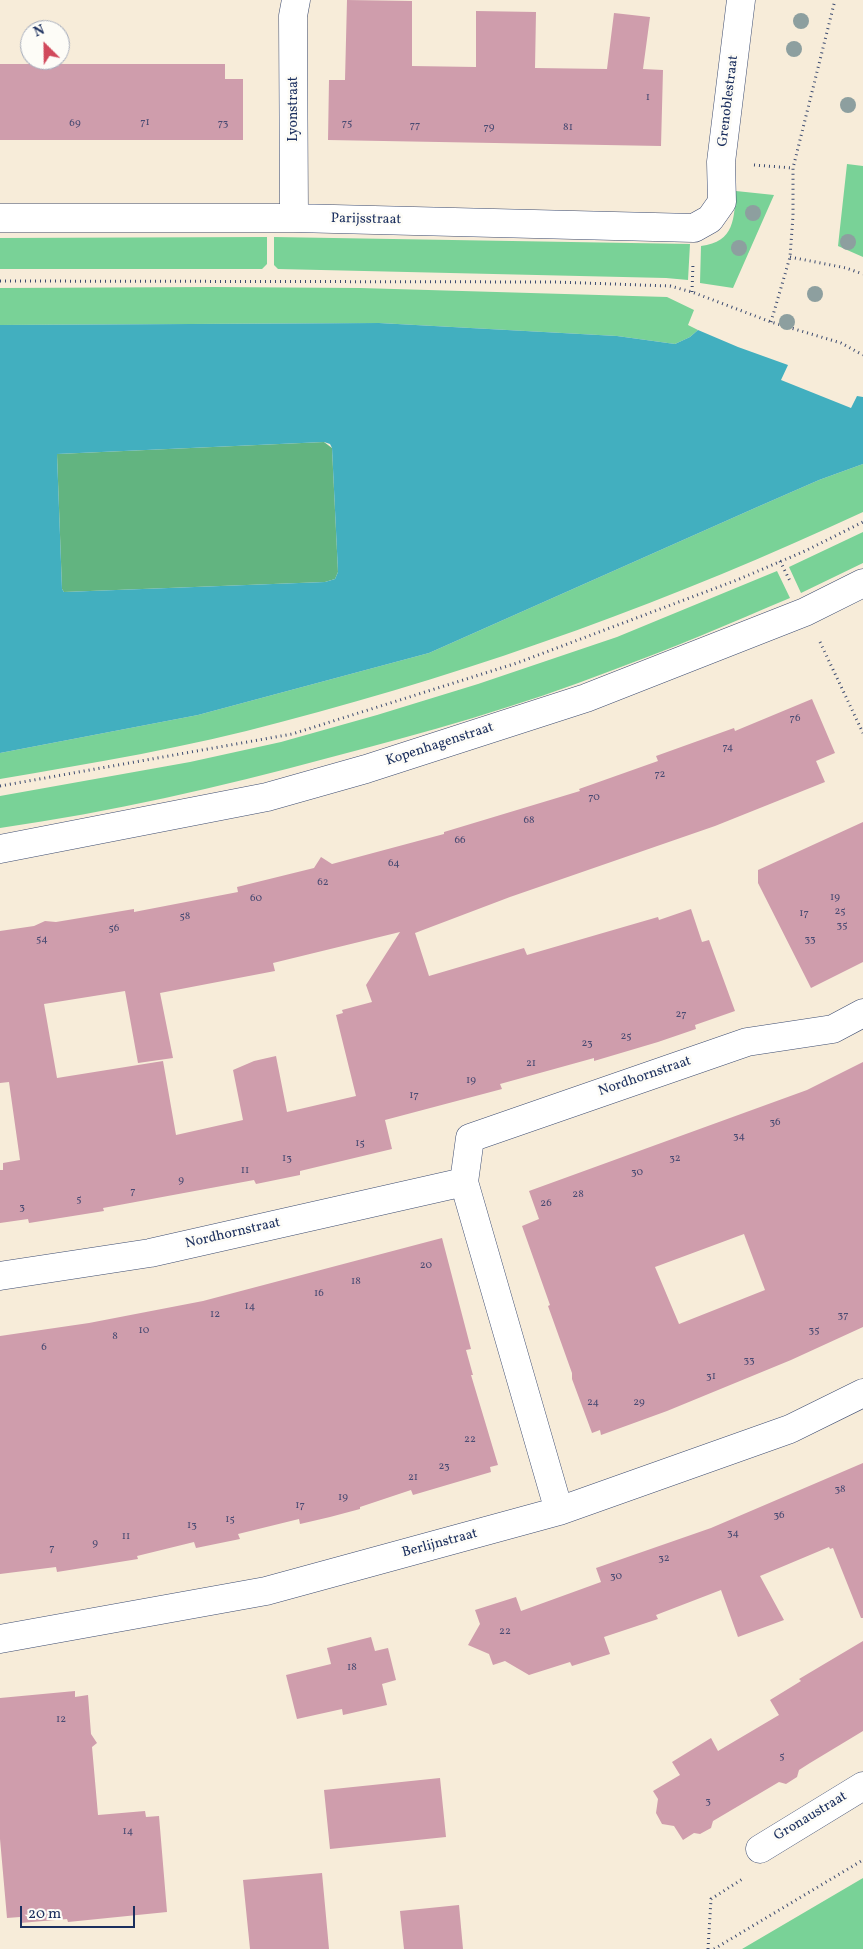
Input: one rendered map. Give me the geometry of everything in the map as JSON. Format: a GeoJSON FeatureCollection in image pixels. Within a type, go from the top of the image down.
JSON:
{"type":"FeatureCollection","features":[{"type":"Feature","properties":{"kind":"street","name":"Lyonstraat"},"geometry":{"type":"LineString","coordinates":[[294,218],[293,16],[296,0]]}},
{"type":"Feature","properties":{"kind":"street","name":"Grenoblestraat"},"geometry":{"type":"LineString","coordinates":[[722,202],[721,162],[741,0]]}},
{"type":"Feature","properties":{"kind":"street","name":"Parijsstraat"},"geometry":{"type":"LineString","coordinates":[[0,218],[294,218],[694,228],[710,219],[722,202]]}},
{"type":"Feature","properties":{"kind":"street","name":"Kopenhagenstraat"},"geometry":{"type":"LineString","coordinates":[[0,849],[267,797],[366,769],[586,698],[805,612],[863,583]]}},
{"type":"Feature","properties":{"kind":"street","name":"Nordhornstraat"},"geometry":{"type":"LineString","coordinates":[[559,1511],[464,1182],[470,1138],[747,1042],[833,1029],[863,1014]]}},
{"type":"Feature","properties":{"kind":"street","name":"Nordhornstraat"},"geometry":{"type":"LineString","coordinates":[[0,1276],[150,1253],[464,1182]]}},
{"type":"Feature","properties":{"kind":"street","name":"Berlijnstraat"},"geometry":{"type":"LineString","coordinates":[[0,1639],[266,1591],[559,1511],[790,1429],[863,1394]]}},
{"type":"Feature","properties":{"kind":"street","name":"Gronaustraat"},"geometry":{"type":"LineString","coordinates":[[760,1848],[863,1786]]}},
{"type":"Feature","properties":{"kind":"path"},"geometry":{"type":"LineString","coordinates":[[771,322],[790,257],[793,216],[793,168],[835,0]]}},
{"type":"Feature","properties":{"kind":"path"},"geometry":{"type":"LineString","coordinates":[[790,257],[846,268],[863,274]]}},
{"type":"Feature","properties":{"kind":"path"},"geometry":{"type":"LineString","coordinates":[[0,281],[555,282],[670,286],[692,292],[771,322],[841,343],[863,354]]}},
{"type":"Feature","properties":{"kind":"path"},"geometry":{"type":"LineString","coordinates":[[0,786],[292,734],[517,663],[737,580],[805,551],[863,522]]}},
{"type":"Feature","properties":{"kind":"path"},"geometry":{"type":"LineString","coordinates":[[780,561],[863,733]]}},
{"type":"Feature","properties":{"kind":"path"},"geometry":{"type":"LineString","coordinates":[[708,1949],[711,1899],[750,1875],[760,1848]]}},
{"type":"Feature","properties":{"kind":"path"},"geometry":{"type":"LineString","coordinates":[[714,1949],[863,1860]]}},
{"type":"Feature","properties":{"kind":"green space"},"geometry":{"type":"Polygon","coordinates":[[[847,164],[863,166],[863,257],[838,246],[847,164]]]}},
{"type":"Feature","properties":{"kind":"green space"},"geometry":{"type":"Polygon","coordinates":[[[736,191],[774,195],[733,288],[700,283],[701,246],[721,240],[731,227],[736,191]]]}},
{"type":"Feature","properties":{"kind":"green space"},"geometry":{"type":"Polygon","coordinates":[[[267,237],[267,264],[262,269],[0,269],[0,238],[267,237]]]}},
{"type":"Feature","properties":{"kind":"green space"},"geometry":{"type":"Polygon","coordinates":[[[274,237],[690,244],[688,280],[278,269],[274,265],[274,237]]]}},
{"type":"Feature","properties":{"kind":"green space"},"geometry":{"type":"Polygon","coordinates":[[[0,288],[360,288],[667,297],[694,310],[688,325],[698,330],[690,337],[675,344],[617,336],[379,323],[0,325],[0,288]]]}},
{"type":"Feature","properties":{"kind":"green space"},"geometry":{"type":"Polygon","coordinates":[[[324,442],[332,448],[338,572],[335,579],[325,582],[64,592],[62,589],[57,454],[324,442]]]}},
{"type":"Feature","properties":{"kind":"green space"},"geometry":{"type":"Polygon","coordinates":[[[863,464],[863,512],[721,574],[577,630],[504,656],[356,702],[246,731],[141,754],[0,779],[0,753],[198,715],[429,653],[819,480],[863,464]]]}},
{"type":"Feature","properties":{"kind":"green space"},"geometry":{"type":"Polygon","coordinates":[[[863,532],[863,563],[801,593],[789,567],[863,532]]]}},
{"type":"Feature","properties":{"kind":"green space"},"geometry":{"type":"Polygon","coordinates":[[[777,571],[790,598],[658,653],[508,707],[364,749],[247,779],[165,798],[42,822],[0,828],[0,796],[190,762],[281,742],[377,715],[478,684],[617,637],[777,571]]]}},
{"type":"Feature","properties":{"kind":"green space"},"geometry":{"type":"Polygon","coordinates":[[[863,1878],[863,1949],[742,1949],[863,1878]]]}},
{"type":"Feature","properties":{"kind":"water"},"geometry":{"type":"Polygon","coordinates":[[[379,323],[617,336],[675,344],[690,337],[698,330],[788,365],[781,380],[851,408],[857,396],[863,397],[863,464],[819,480],[429,653],[198,715],[0,753],[0,325],[379,323]],[[324,442],[57,454],[62,589],[64,592],[325,582],[335,579],[338,572],[332,448],[330,444],[324,442]]]}},
{"type":"Feature","properties":{"kind":"building"},"geometry":{"type":"Polygon","coordinates":[[[347,0],[412,1],[412,66],[476,67],[476,11],[536,12],[535,68],[607,69],[614,13],[650,17],[643,69],[663,70],[661,146],[328,140],[329,80],[345,80],[347,0]]]}},
{"type":"Feature","properties":{"kind":"building"},"geometry":{"type":"Polygon","coordinates":[[[0,64],[20,64],[20,70],[70,70],[70,64],[225,64],[225,79],[243,79],[243,140],[0,140],[0,64]]]}},
{"type":"Feature","properties":{"kind":"building"},"geometry":{"type":"Polygon","coordinates":[[[812,699],[835,753],[816,761],[825,782],[715,826],[510,897],[415,933],[429,976],[524,948],[527,955],[658,917],[659,920],[691,909],[702,942],[709,940],[735,1011],[695,1025],[696,1029],[658,1042],[594,1061],[594,1058],[500,1084],[502,1089],[385,1120],[392,1149],[300,1171],[300,1175],[256,1184],[254,1180],[103,1208],[104,1211],[29,1223],[28,1219],[0,1223],[0,1170],[3,1170],[3,1163],[20,1160],[9,1082],[0,1083],[0,931],[34,926],[45,921],[56,922],[134,909],[134,912],[238,892],[237,887],[314,868],[321,857],[332,864],[444,834],[444,832],[580,791],[579,789],[658,761],[656,756],[734,728],[735,731],[812,699]],[[400,932],[273,963],[275,971],[160,993],[173,1058],[138,1063],[125,991],[44,1004],[57,1078],[163,1061],[176,1135],[243,1120],[233,1070],[254,1061],[276,1056],[287,1112],[356,1096],[336,1015],[343,1013],[342,1010],[372,1002],[366,985],[400,932]]]}},
{"type":"Feature","properties":{"kind":"building"},"geometry":{"type":"Polygon","coordinates":[[[863,822],[863,962],[811,988],[758,883],[758,870],[863,822]]]}},
{"type":"Feature","properties":{"kind":"building"},"geometry":{"type":"Polygon","coordinates":[[[863,1062],[863,1327],[791,1360],[667,1411],[601,1435],[600,1430],[592,1433],[572,1379],[572,1373],[548,1306],[550,1305],[522,1226],[539,1219],[529,1191],[807,1090],[863,1062]],[[744,1234],[655,1267],[679,1324],[765,1290],[744,1234]]]}},
{"type":"Feature","properties":{"kind":"building"},"geometry":{"type":"Polygon","coordinates":[[[442,1238],[471,1349],[466,1350],[473,1375],[471,1375],[498,1465],[490,1467],[491,1472],[413,1495],[411,1490],[360,1507],[360,1509],[330,1517],[300,1524],[299,1519],[238,1534],[240,1539],[196,1548],[194,1542],[137,1556],[138,1559],[57,1572],[56,1567],[0,1574],[0,1336],[89,1323],[203,1301],[442,1238]]]}},
{"type":"Feature","properties":{"kind":"building"},"geometry":{"type":"Polygon","coordinates":[[[863,1463],[863,1618],[861,1618],[833,1548],[830,1549],[829,1547],[760,1576],[784,1620],[738,1637],[721,1590],[656,1615],[658,1619],[604,1637],[610,1654],[572,1666],[570,1662],[529,1675],[505,1661],[493,1665],[489,1654],[468,1645],[480,1624],[475,1610],[516,1597],[521,1611],[601,1582],[596,1568],[711,1528],[863,1463]]]}},
{"type":"Feature","properties":{"kind":"building"},"geometry":{"type":"Polygon","coordinates":[[[371,1637],[375,1651],[388,1648],[396,1680],[382,1684],[387,1705],[343,1715],[342,1709],[297,1719],[286,1675],[331,1664],[327,1648],[371,1637]]]}},
{"type":"Feature","properties":{"kind":"building"},"geometry":{"type":"Polygon","coordinates":[[[863,1641],[863,1731],[799,1770],[797,1777],[786,1784],[779,1782],[713,1821],[711,1828],[700,1834],[694,1833],[683,1840],[674,1826],[662,1824],[656,1813],[658,1799],[653,1791],[680,1775],[672,1762],[711,1738],[718,1751],[779,1715],[770,1700],[801,1681],[799,1679],[863,1641]]]}},
{"type":"Feature","properties":{"kind":"building"},"geometry":{"type":"Polygon","coordinates":[[[75,1691],[75,1697],[88,1695],[91,1734],[97,1743],[92,1747],[98,1815],[145,1811],[146,1817],[159,1816],[167,1912],[68,1922],[67,1919],[20,1923],[20,1917],[7,1918],[0,1839],[0,1698],[75,1691]]]}},
{"type":"Feature","properties":{"kind":"building"},"geometry":{"type":"Polygon","coordinates":[[[440,1778],[446,1837],[330,1849],[324,1790],[440,1778]]]}},
{"type":"Feature","properties":{"kind":"building"},"geometry":{"type":"Polygon","coordinates":[[[322,1873],[329,1949],[250,1949],[243,1880],[322,1873]]]}},
{"type":"Feature","properties":{"kind":"building"},"geometry":{"type":"Polygon","coordinates":[[[459,1905],[463,1949],[404,1949],[400,1911],[459,1905]]]}}]}
